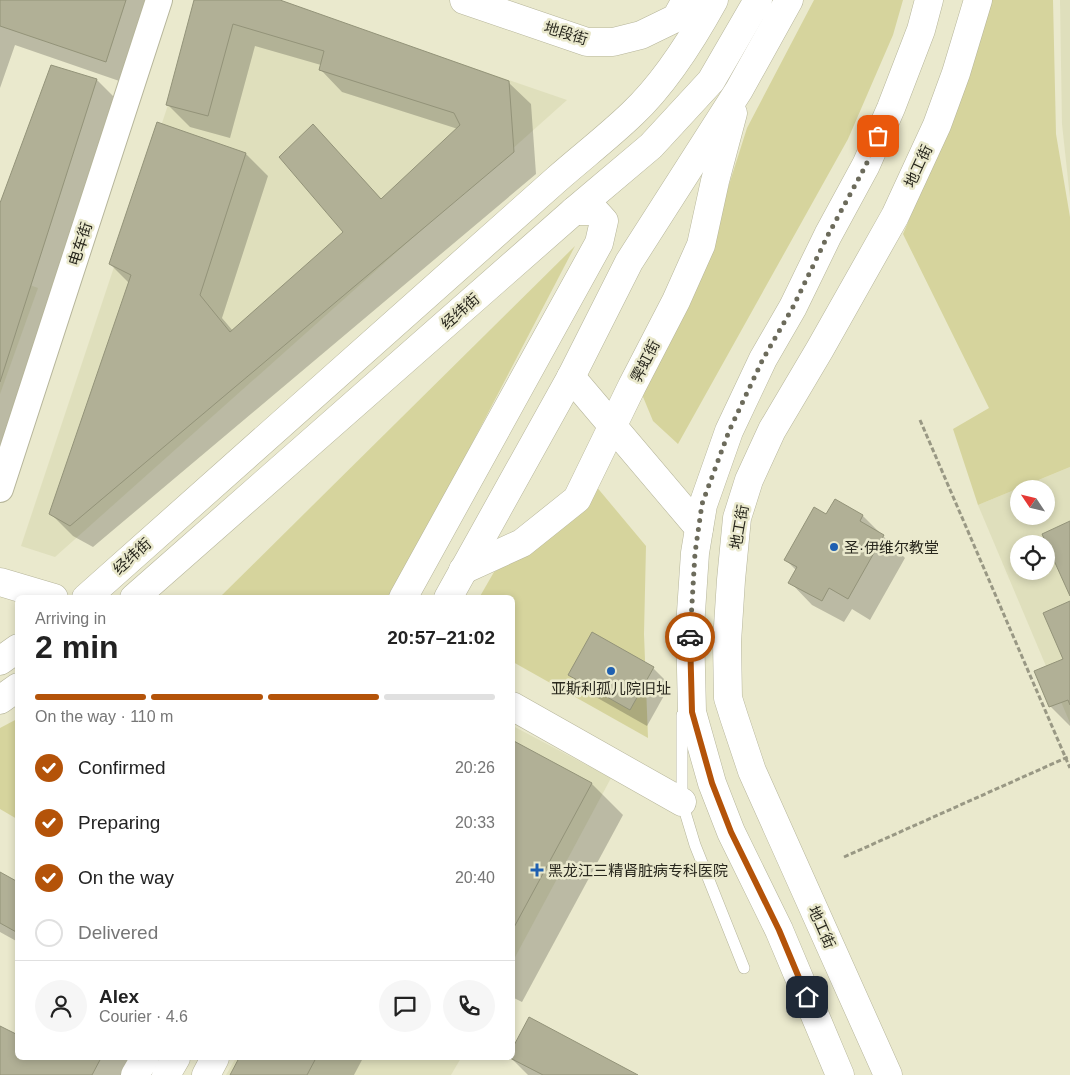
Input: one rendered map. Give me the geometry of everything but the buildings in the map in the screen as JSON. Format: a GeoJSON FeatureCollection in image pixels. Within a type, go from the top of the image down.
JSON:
{"type":"FeatureCollection","features":[{"type":"Feature","properties":{"kind":"main road","name":"地段街"},"geometry":{"type":"LineString","coordinates":[[464,0],[587,42],[613,42],[641,35],[676,18],[686,0]]}},
{"type":"Feature","properties":{"kind":"main road","name":"经纬街"},"geometry":{"type":"LineString","coordinates":[[89,595],[633,113],[670,70],[701,24],[714,0]]}},
{"type":"Feature","properties":{"kind":"main road","name":"经纬街"},"geometry":{"type":"LineString","coordinates":[[137,595],[574,211],[651,146],[710,81],[758,0]]}},
{"type":"Feature","properties":{"kind":"main road","name":"霁虹街"},"geometry":{"type":"LineString","coordinates":[[450,595],[570,377],[629,262],[739,90],[789,0]]}},
{"type":"Feature","properties":{"kind":"main road"},"geometry":{"type":"LineString","coordinates":[[840,1075],[779,930],[731,832],[712,783],[692,712],[690,627],[695,553],[702,504],[729,431],[763,359],[793,307],[828,235],[866,165],[921,30],[929,0]]}},
{"type":"Feature","properties":{"kind":"main road","name":"地工街"},"geometry":{"type":"LineString","coordinates":[[888,1075],[752,771],[728,698],[731,580],[737,518],[749,480],[772,430],[895,216],[937,125],[956,73],[978,0]]}},
{"type":"Feature","properties":{"kind":"main road","name":"霁虹街"},"geometry":{"type":"LineString","coordinates":[[463,570],[522,543],[577,499],[676,301],[701,245],[715,181],[739,90]]}},
{"type":"Feature","properties":{"kind":"main road"},"geometry":{"type":"LineString","coordinates":[[405,595],[599,243],[604,221],[595,211],[574,211]]}},
{"type":"Feature","properties":{"kind":"main road"},"geometry":{"type":"LineString","coordinates":[[570,377],[699,528]]}},
{"type":"Feature","properties":{"kind":"main road"},"geometry":{"type":"LineString","coordinates":[[0,582],[44,595]]}},
{"type":"Feature","properties":{"kind":"main road"},"geometry":{"type":"LineString","coordinates":[[0,640],[15,646]]}},
{"type":"Feature","properties":{"kind":"main road"},"geometry":{"type":"LineString","coordinates":[[0,661],[15,649]]}},
{"type":"Feature","properties":{"kind":"main road"},"geometry":{"type":"LineString","coordinates":[[0,700],[15,689]]}},
{"type":"Feature","properties":{"kind":"main road"},"geometry":{"type":"LineString","coordinates":[[515,708],[682,802]]}},
{"type":"Feature","properties":{"kind":"main road"},"geometry":{"type":"LineString","coordinates":[[135,1075],[144,1060]]}},
{"type":"Feature","properties":{"kind":"main road"},"geometry":{"type":"LineString","coordinates":[[166,1075],[175,1060]]}},
{"type":"Feature","properties":{"kind":"main road"},"geometry":{"type":"LineString","coordinates":[[206,1075],[214,1060]]}},
{"type":"Feature","properties":{"kind":"street","name":"电车街"},"geometry":{"type":"LineString","coordinates":[[0,489],[159,0]]}},
{"type":"Feature","properties":{"kind":"lane"},"geometry":{"type":"LineString","coordinates":[[693,594],[683,695],[682,802],[695,845],[744,968]]}},
{"type":"Feature","properties":{"kind":"path"},"geometry":{"type":"LineString","coordinates":[[920,420],[1068,757],[1070,768]]}},
{"type":"Feature","properties":{"kind":"path"},"geometry":{"type":"LineString","coordinates":[[844,857],[1068,757]]}},
{"type":"Feature","properties":{"kind":"shaded area"},"geometry":{"type":"Polygon","coordinates":[[[203,0],[276,0],[567,100],[55,557],[21,546],[203,0]]]}},
{"type":"Feature","properties":{"kind":"shaded area"},"geometry":{"type":"Polygon","coordinates":[[[814,0],[903,0],[893,35],[848,139],[678,444],[653,421],[641,392],[701,273],[747,128],[814,0]]]}},
{"type":"Feature","properties":{"kind":"shaded area"},"geometry":{"type":"Polygon","coordinates":[[[990,0],[1053,0],[1056,134],[1070,217],[1070,467],[1039,480],[1010,480],[1010,492],[978,505],[953,429],[989,408],[903,234],[953,116],[990,0]]]}},
{"type":"Feature","properties":{"kind":"shaded area"},"geometry":{"type":"Polygon","coordinates":[[[1060,0],[1070,0],[1070,198],[1062,124],[1060,0]]]}},
{"type":"Feature","properties":{"kind":"shaded area"},"geometry":{"type":"Polygon","coordinates":[[[575,246],[393,595],[222,595],[575,246]]]}},
{"type":"Feature","properties":{"kind":"shaded area"},"geometry":{"type":"Polygon","coordinates":[[[0,274],[38,288],[0,394],[0,274]]]}},
{"type":"Feature","properties":{"kind":"shaded area"},"geometry":{"type":"Polygon","coordinates":[[[1070,467],[1070,723],[978,505],[1010,492],[1010,525],[1055,525],[1055,480],[1039,480],[1070,467]]]}},
{"type":"Feature","properties":{"kind":"shaded area"},"geometry":{"type":"Polygon","coordinates":[[[585,473],[646,546],[644,634],[648,738],[515,663],[515,595],[481,595],[494,572],[545,542],[585,473]]]}},
{"type":"Feature","properties":{"kind":"shaded area"},"geometry":{"type":"Polygon","coordinates":[[[15,720],[15,818],[0,809],[0,728],[15,720]]]}},
{"type":"Feature","properties":{"kind":"shaded area","name":"黑龙江三精肾脏病专科医院"},"geometry":{"type":"Polygon","coordinates":[[[515,727],[611,778],[515,957],[515,727]]]}},
{"type":"Feature","properties":{"kind":"shaded area"},"geometry":{"type":"Polygon","coordinates":[[[235,1060],[460,1060],[451,1075],[226,1075],[235,1060]]]}},
{"type":"Feature","properties":{"kind":"way so far"},"geometry":{"type":"LineString","coordinates":[[690,637],[695,553],[702,504],[729,431],[763,359],[793,307],[828,235],[866,165],[878,136]]}},
{"type":"Feature","properties":{"kind":"place","name":"圣·伊维尔教堂"},"geometry":{"type":"Point","coordinates":[834,547]}},
{"type":"Feature","properties":{"kind":"place","name":"亚斯利孤儿院旧址"},"geometry":{"type":"Point","coordinates":[611,671]}},
{"type":"Feature","properties":{"kind":"place","name":"黑龙江三精肾脏病专科医院"},"geometry":{"type":"Point","coordinates":[537,870]}},
{"type":"Feature","properties":{"kind":"route"},"geometry":{"type":"LineString","coordinates":[[690,637],[692,712],[712,783],[731,832],[779,930],[807,997]]}}]}
